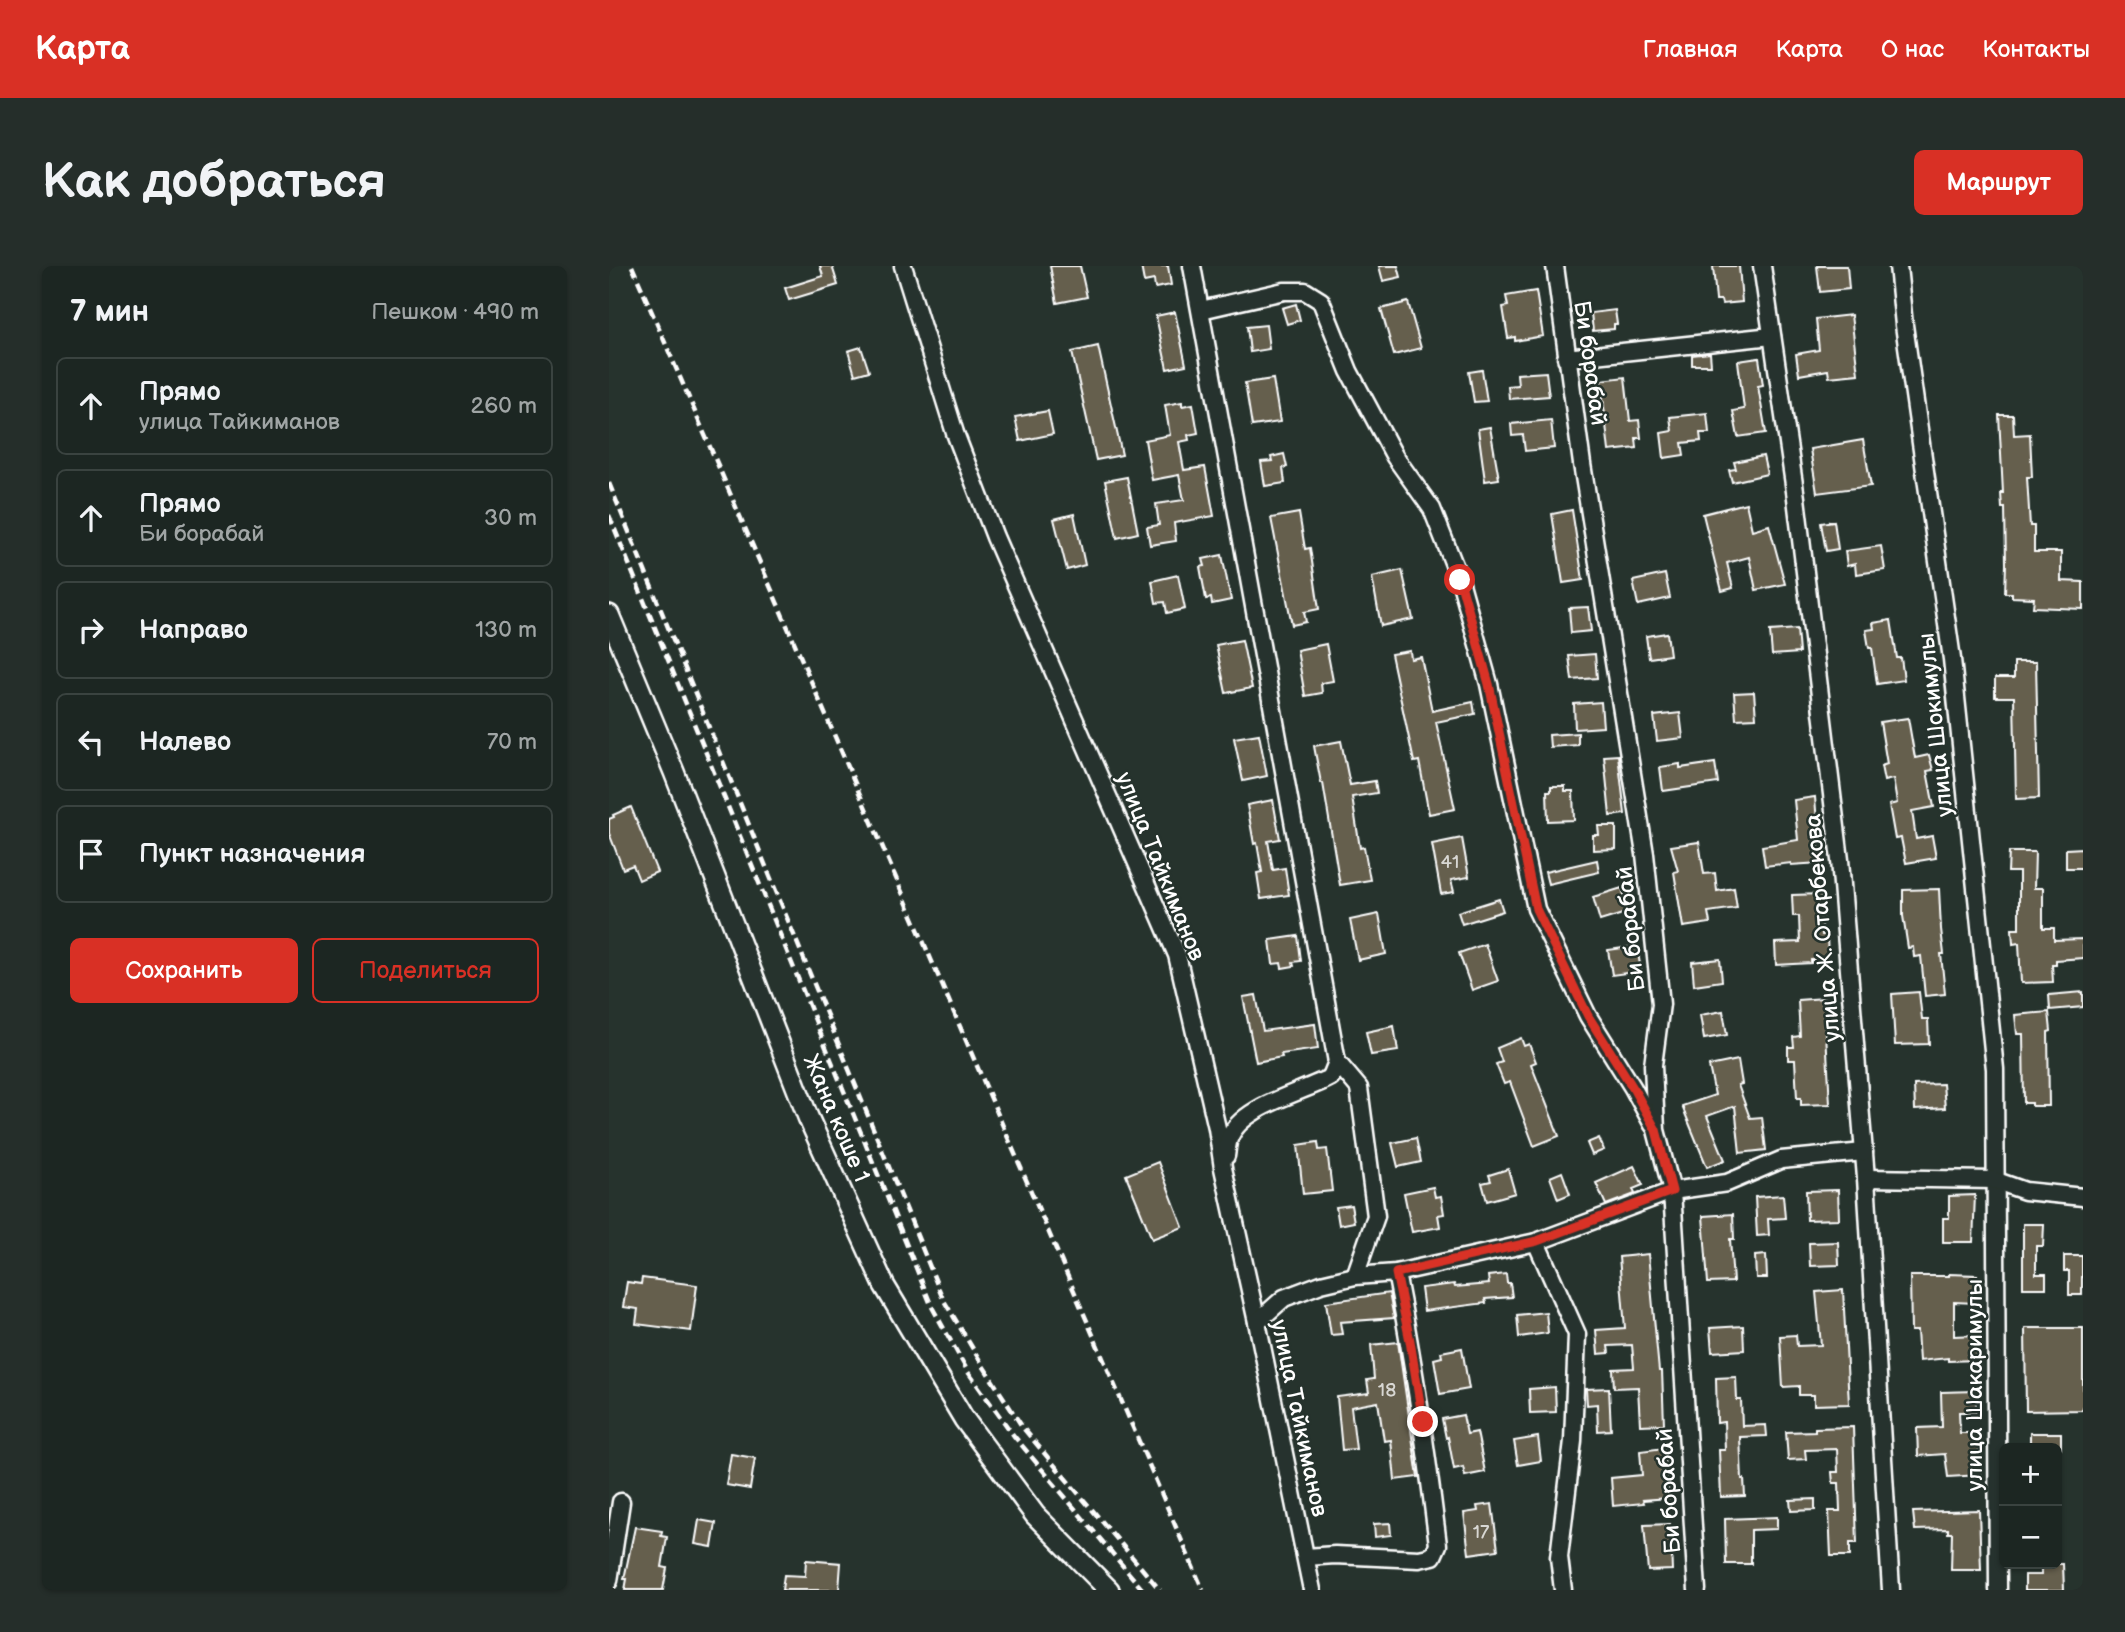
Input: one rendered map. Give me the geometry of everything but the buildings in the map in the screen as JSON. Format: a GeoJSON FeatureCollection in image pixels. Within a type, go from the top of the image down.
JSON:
{"type":"FeatureCollection","features":[{"type":"Feature","properties":{"kind":"street","name":"улица Тайкиманов"},"geometry":{"type":"LineString","coordinates":[[903,266],[955,433],[995,537],[1177,954],[1217,1128],[1223,1168],[1312,1590]]}},
{"type":"Feature","properties":{"kind":"street"},"geometry":{"type":"LineString","coordinates":[[1192,266],[1337,1062],[1359,1088],[1376,1216],[1355,1276]]}},
{"type":"Feature","properties":{"kind":"street","name":"Би борабай"},"geometry":{"type":"LineString","coordinates":[[1555,266],[1566,358],[1645,853],[1661,1004],[1653,1065],[1656,1130],[1672,1191],[1697,1590]]}},
{"type":"Feature","properties":{"kind":"street","name":"улица Ж. Отарбекова"},"geometry":{"type":"LineString","coordinates":[[1762,266],[1798,511],[1840,860],[1866,1178],[1891,1590]]}},
{"type":"Feature","properties":{"kind":"street","name":"улица Шокимулы"},"geometry":{"type":"LineString","coordinates":[[1898,266],[1952,659],[1995,1069],[1994,1180]]}},
{"type":"Feature","properties":{"kind":"street"},"geometry":{"type":"LineString","coordinates":[[1201,310],[1284,291],[1305,291],[1321,302],[1349,371],[1395,457],[1432,509],[1460,580],[1489,684],[1536,909],[1588,1016],[1656,1130]]}},
{"type":"Feature","properties":{"kind":"street"},"geometry":{"type":"LineString","coordinates":[[1566,358],[1772,336]]}},
{"type":"Feature","properties":{"kind":"street","name":"Жана коше 1"},"geometry":{"type":"LineString","coordinates":[[609,615],[674,772],[808,1117],[884,1285],[964,1419],[1035,1515],[1109,1590]]}},
{"type":"Feature","properties":{"kind":"street"},"geometry":{"type":"LineString","coordinates":[[1223,1168],[1230,1136],[1251,1112],[1331,1077],[1337,1062]]}},
{"type":"Feature","properties":{"kind":"street"},"geometry":{"type":"LineString","coordinates":[[1257,1322],[1284,1298],[1321,1284],[1355,1276],[1396,1273],[1537,1241],[1672,1191],[1727,1183],[1781,1160],[1864,1152]]}},
{"type":"Feature","properties":{"kind":"street"},"geometry":{"type":"LineString","coordinates":[[1866,1178],[1994,1180],[2025,1191],[2083,1197]]}},
{"type":"Feature","properties":{"kind":"street","name":"улица Шакаримулы"},"geometry":{"type":"LineString","coordinates":[[1994,1180],[1998,1590]]}},
{"type":"Feature","properties":{"kind":"street"},"geometry":{"type":"LineString","coordinates":[[1537,1241],[1577,1334],[1573,1441],[1559,1557],[1563,1590]]}},
{"type":"Feature","properties":{"kind":"street"},"geometry":{"type":"LineString","coordinates":[[1306,1557],[1335,1555],[1419,1559],[1433,1556],[1438,1545],[1418,1395],[1396,1273]]}},
{"type":"Feature","properties":{"kind":"street"},"geometry":{"type":"LineString","coordinates":[[609,1581],[621,1502]]}},
{"type":"Feature","properties":{"kind":"railway"},"geometry":{"type":"LineString","coordinates":[[632,266],[1203,1590]]}},
{"type":"Feature","properties":{"kind":"railway"},"geometry":{"type":"LineString","coordinates":[[609,483],[943,1299],[1023,1428],[1160,1590]]}},
{"type":"Feature","properties":{"kind":"railway"},"geometry":{"type":"LineString","coordinates":[[609,515],[932,1307],[968,1372],[1014,1436],[1143,1590]]}},
{"type":"Feature","properties":{"kind":"route"},"geometry":{"type":"LineString","coordinates":[[1423,1422],[1396,1273],[1537,1241],[1672,1191],[1656,1130],[1588,1016],[1536,909],[1489,684],[1460,580]]}}]}
